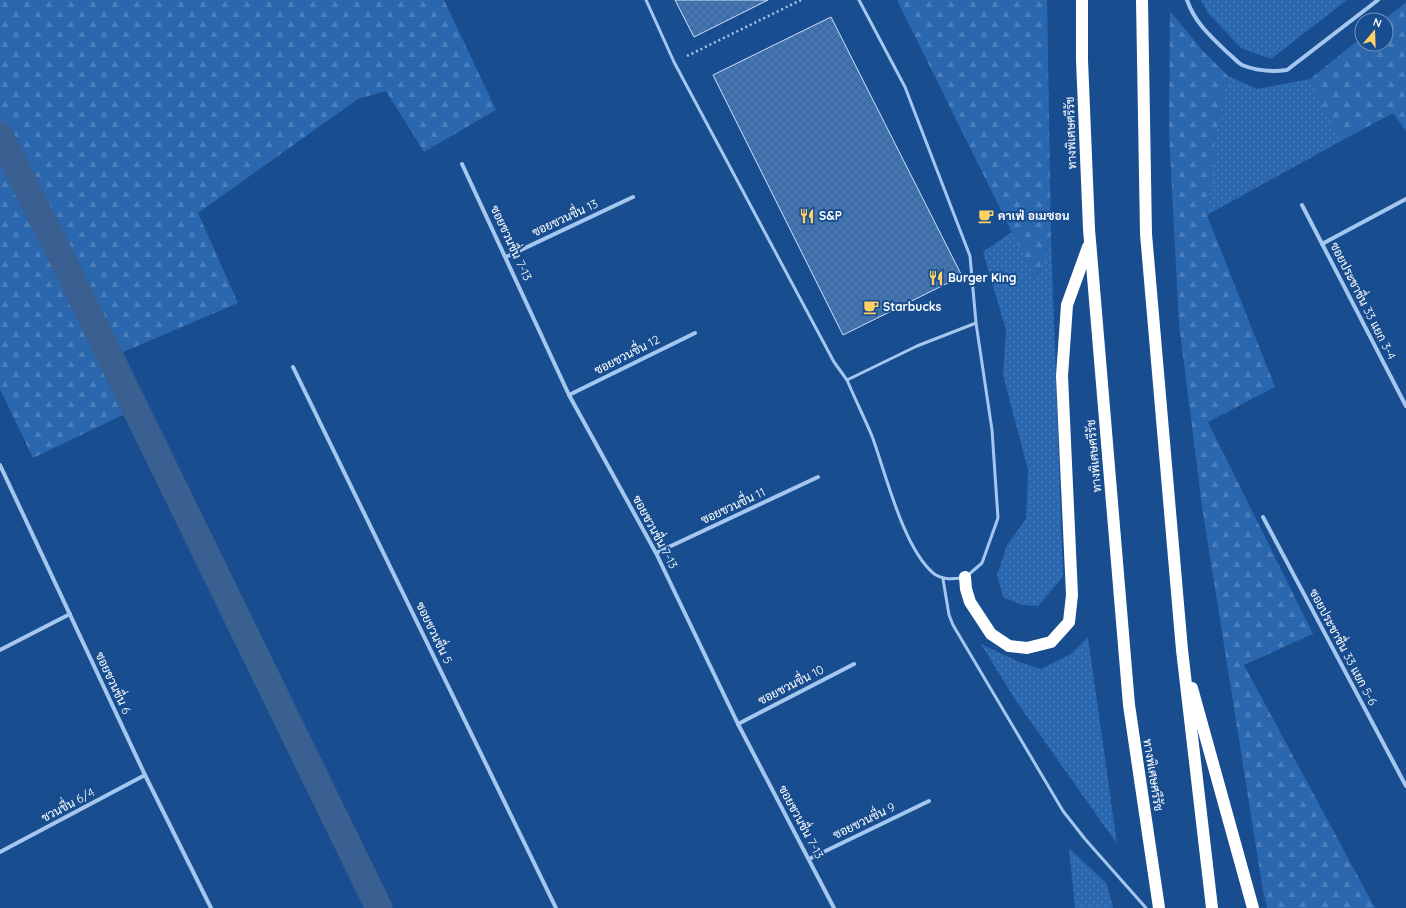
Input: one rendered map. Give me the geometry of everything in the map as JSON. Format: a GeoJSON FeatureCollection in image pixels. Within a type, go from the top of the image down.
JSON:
{"type":"FeatureCollection","features":[{"type":"Feature","properties":{"kind":"highway","name":"ทางพิเศษศรีรัช"},"geometry":{"type":"LineString","coordinates":[[1082,0],[1082,60],[1089,229],[1129,705],[1159,908]]}},
{"type":"Feature","properties":{"kind":"highway"},"geometry":{"type":"LineString","coordinates":[[1142,0],[1146,234],[1182,650],[1212,908]]}},
{"type":"Feature","properties":{"kind":"highway"},"geometry":{"type":"LineString","coordinates":[[966,577],[966,589],[970,602],[991,634],[1009,646],[1027,648],[1051,642],[1069,622],[1072,595],[1062,376],[1068,305],[1090,242]]}},
{"type":"Feature","properties":{"kind":"highway"},"geometry":{"type":"LineString","coordinates":[[1182,650],[1253,908]]}},
{"type":"Feature","properties":{"kind":"street"},"geometry":{"type":"LineString","coordinates":[[1187,0],[1190,10],[1202,29],[1241,64],[1259,70],[1273,72],[1287,70],[1378,0]]}},
{"type":"Feature","properties":{"kind":"street","name":"ซอยชวนชื่น 7-13"},"geometry":{"type":"LineString","coordinates":[[462,164],[569,395],[656,554],[738,724],[834,908]]}},
{"type":"Feature","properties":{"kind":"street","name":"ซอยชวนชื่น 13"},"geometry":{"type":"LineString","coordinates":[[506,257],[633,197]]}},
{"type":"Feature","properties":{"kind":"street"},"geometry":{"type":"LineString","coordinates":[[1322,244],[1406,199]]}},
{"type":"Feature","properties":{"kind":"street","name":"ซอยประชาชื่น 33 แยก 3-4"},"geometry":{"type":"LineString","coordinates":[[1302,205],[1406,406]]}},
{"type":"Feature","properties":{"kind":"street","name":"ซอยชวนชื่น 12"},"geometry":{"type":"LineString","coordinates":[[569,395],[695,332]]}},
{"type":"Feature","properties":{"kind":"street","name":"ซอยชวนชื่น 5"},"geometry":{"type":"LineString","coordinates":[[293,367],[556,908]]}},
{"type":"Feature","properties":{"kind":"street","name":"ซอยชวนชื่น 6"},"geometry":{"type":"LineString","coordinates":[[0,465],[145,775],[211,908]]}},
{"type":"Feature","properties":{"kind":"street","name":"ซอยชวนชื่น 11"},"geometry":{"type":"LineString","coordinates":[[656,554],[818,477]]}},
{"type":"Feature","properties":{"kind":"street","name":"ซอยประชาชื่น 33 แยก 5-6"},"geometry":{"type":"LineString","coordinates":[[1263,517],[1406,786]]}},
{"type":"Feature","properties":{"kind":"street"},"geometry":{"type":"LineString","coordinates":[[0,650],[70,614]]}},
{"type":"Feature","properties":{"kind":"street","name":"ซอยชวนชื่น 10"},"geometry":{"type":"LineString","coordinates":[[738,724],[854,664]]}},
{"type":"Feature","properties":{"kind":"street","name":"ชวนชื่น 6/4"},"geometry":{"type":"LineString","coordinates":[[0,852],[145,775]]}},
{"type":"Feature","properties":{"kind":"street","name":"ซอยชวนชื่น 9"},"geometry":{"type":"LineString","coordinates":[[809,859],[929,801]]}},
{"type":"Feature","properties":{"kind":"lane"},"geometry":{"type":"LineString","coordinates":[[646,0],[674,62],[834,362],[847,380],[871,436],[913,546],[933,573],[943,579],[966,577],[982,563],[998,518],[992,430],[976,323],[970,256],[905,87],[859,0]]}},
{"type":"Feature","properties":{"kind":"lane"},"geometry":{"type":"LineString","coordinates":[[847,380],[917,346],[976,323]]}},
{"type":"Feature","properties":{"kind":"lane"},"geometry":{"type":"LineString","coordinates":[[943,579],[949,615],[953,625],[1063,811],[1085,839],[1146,908]]}},
{"type":"Feature","properties":{"kind":"path"},"geometry":{"type":"LineString","coordinates":[[674,62],[801,0]]}},
{"type":"Feature","properties":{"kind":"green space"},"geometry":{"type":"Polygon","coordinates":[[[0,0],[444,0],[496,110],[424,152],[386,91],[358,99],[198,213],[238,303],[114,356],[148,403],[33,458],[0,389],[0,0]]]}},
{"type":"Feature","properties":{"kind":"green space"},"geometry":{"type":"Polygon","coordinates":[[[897,0],[1047,0],[1051,239],[1035,279],[897,0]]]}},
{"type":"Feature","properties":{"kind":"green space"},"geometry":{"type":"Polygon","coordinates":[[[1201,0],[1347,0],[1271,59],[1241,48],[1208,13],[1201,0]]]}},
{"type":"Feature","properties":{"kind":"green space"},"geometry":{"type":"Polygon","coordinates":[[[1406,2],[1406,131],[1393,113],[1341,141],[1310,79],[1354,43],[1354,52],[1394,52],[1394,12],[1406,2]]]}},
{"type":"Feature","properties":{"kind":"green space"},"geometry":{"type":"Polygon","coordinates":[[[1170,11],[1202,50],[1228,76],[1216,134],[1207,215],[1275,387],[1208,422],[1313,634],[1244,665],[1375,908],[1267,908],[1263,891],[1202,506],[1179,324],[1169,132],[1170,11]]]}},
{"type":"Feature","properties":{"kind":"green space"},"geometry":{"type":"Polygon","coordinates":[[[1228,76],[1257,89],[1310,79],[1341,141],[1207,215],[1216,134],[1228,76]]]}},
{"type":"Feature","properties":{"kind":"green space"},"geometry":{"type":"Polygon","coordinates":[[[1012,232],[1035,279],[1051,239],[1063,577],[1038,606],[1022,605],[1003,597],[997,575],[1007,545],[1026,519],[1028,470],[1003,375],[1006,330],[983,252],[1012,232]]]}},
{"type":"Feature","properties":{"kind":"green space"},"geometry":{"type":"Polygon","coordinates":[[[1088,637],[1117,844],[1014,698],[981,644],[1019,662],[1041,669],[1071,654],[1088,637]]]}},
{"type":"Feature","properties":{"kind":"green space"},"geometry":{"type":"Polygon","coordinates":[[[1069,848],[1107,884],[1113,908],[1075,908],[1069,848]]]}},
{"type":"Feature","properties":{"kind":"building"},"geometry":{"type":"Polygon","coordinates":[[[675,0],[768,0],[694,37],[675,0]]]}},
{"type":"Feature","properties":{"kind":"building"},"geometry":{"type":"Polygon","coordinates":[[[831,17],[962,276],[843,335],[713,75],[831,17]]]}},
{"type":"Feature","properties":{"kind":"waterway"},"geometry":{"type":"LineString","coordinates":[[0,135],[58,250],[379,908]]}},
{"type":"Feature","properties":{"kind":"place","name":"S&P"},"geometry":{"type":"Point","coordinates":[807,216]}},
{"type":"Feature","properties":{"kind":"place","name":"คาเฟ่ อเมซอน"},"geometry":{"type":"Point","coordinates":[986,216]}},
{"type":"Feature","properties":{"kind":"place","name":"Burger King"},"geometry":{"type":"Point","coordinates":[936,278]}},
{"type":"Feature","properties":{"kind":"place","name":"Starbucks"},"geometry":{"type":"Point","coordinates":[871,307]}}]}
